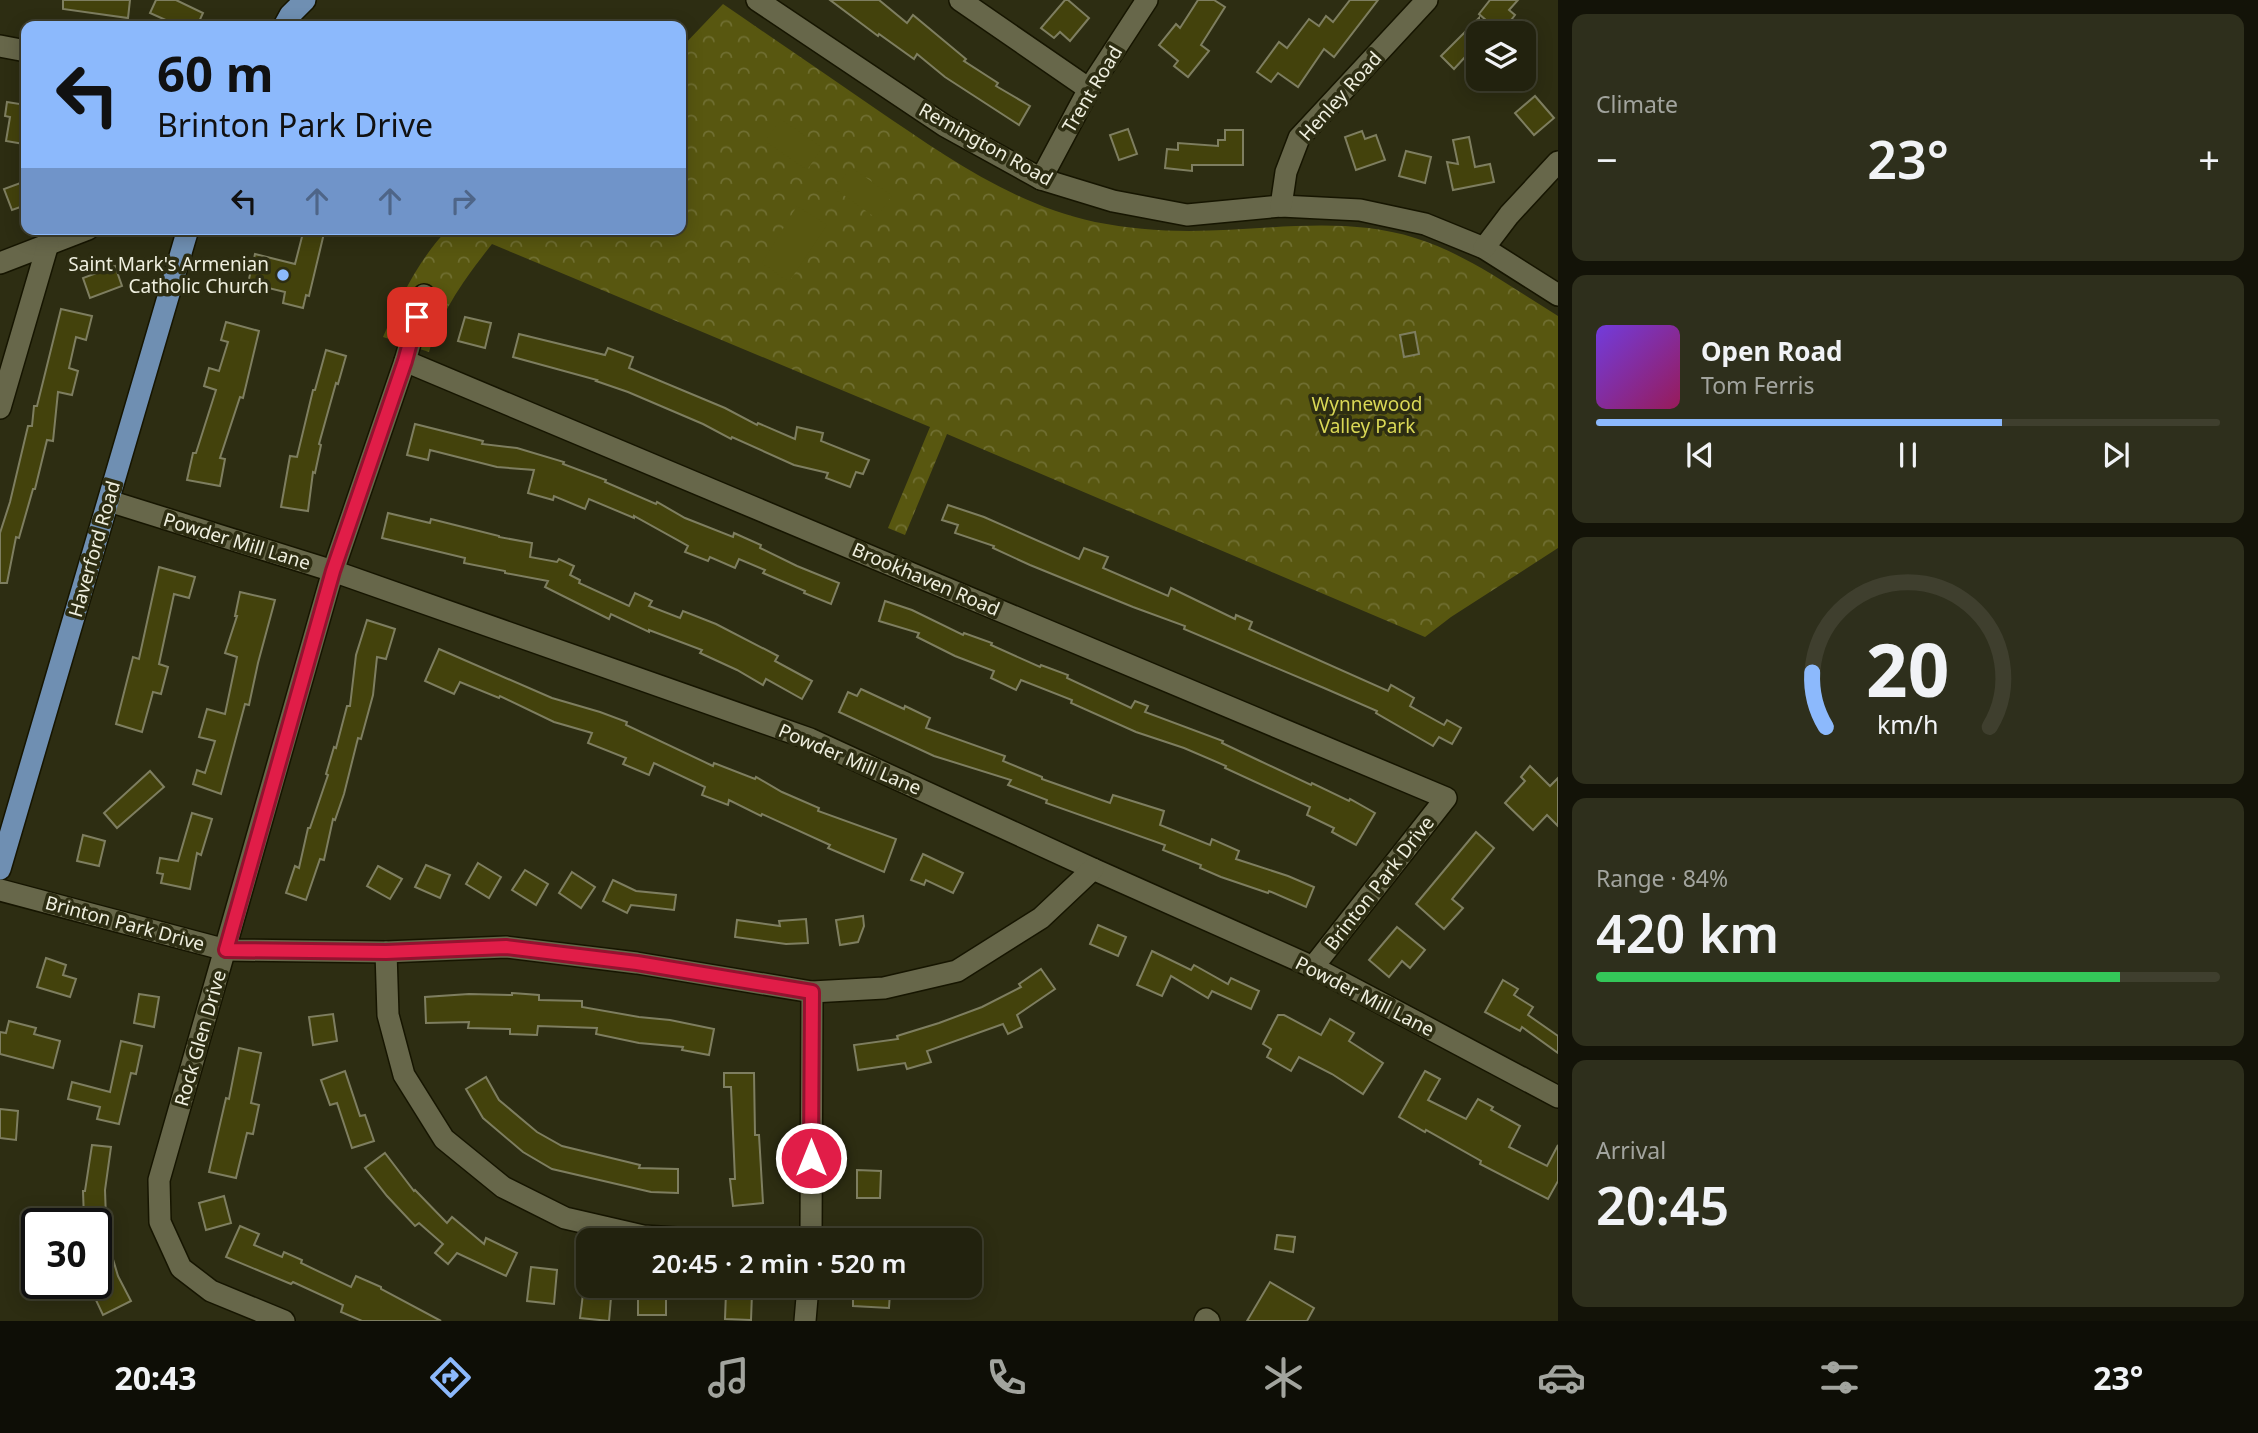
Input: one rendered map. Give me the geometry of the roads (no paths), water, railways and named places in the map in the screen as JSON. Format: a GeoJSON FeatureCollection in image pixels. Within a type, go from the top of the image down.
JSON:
{"type":"FeatureCollection","features":[{"type":"Feature","properties":{"kind":"main road"},"geometry":{"type":"LineString","coordinates":[[287,21],[305,0]]}},
{"type":"Feature","properties":{"kind":"main road","name":"Haverford Road"},"geometry":{"type":"LineString","coordinates":[[0,869],[186,235]]}},
{"type":"Feature","properties":{"kind":"street","name":"Remington Road"},"geometry":{"type":"LineString","coordinates":[[757,0],[945,126],[1041,179],[1114,201],[1187,215],[1282,206],[1360,210],[1425,224],[1484,248],[1558,295]]}},
{"type":"Feature","properties":{"kind":"street"},"geometry":{"type":"LineString","coordinates":[[960,0],[1089,89]]}},
{"type":"Feature","properties":{"kind":"street","name":"Henley Road"},"geometry":{"type":"LineString","coordinates":[[1282,206],[1286,172],[1299,138],[1427,0]]}},
{"type":"Feature","properties":{"kind":"street","name":"Trent Road"},"geometry":{"type":"LineString","coordinates":[[1041,179],[1089,89],[1146,1]]}},
{"type":"Feature","properties":{"kind":"street"},"geometry":{"type":"LineString","coordinates":[[0,46],[21,50]]}},
{"type":"Feature","properties":{"kind":"street"},"geometry":{"type":"LineString","coordinates":[[1484,248],[1509,215],[1558,162]]}},
{"type":"Feature","properties":{"kind":"street"},"geometry":{"type":"LineString","coordinates":[[0,263],[72,235]]}},
{"type":"Feature","properties":{"kind":"street"},"geometry":{"type":"LineString","coordinates":[[0,408],[48,244]]}},
{"type":"Feature","properties":{"kind":"street","name":"Rock Glen Drive"},"geometry":{"type":"LineString","coordinates":[[284,1321],[211,1291],[181,1268],[160,1222],[159,1180],[333,571],[405,361],[424,295]]}},
{"type":"Feature","properties":{"kind":"street","name":"Brookhaven Road"},"geometry":{"type":"LineString","coordinates":[[405,361],[1446,798]]}},
{"type":"Feature","properties":{"kind":"street","name":"Powder Mill Lane"},"geometry":{"type":"LineString","coordinates":[[109,501],[333,571],[810,739],[1313,967],[1558,1097]]}},
{"type":"Feature","properties":{"kind":"street","name":"Brinton Park Drive"},"geometry":{"type":"LineString","coordinates":[[1313,967],[1446,798]]}},
{"type":"Feature","properties":{"kind":"street","name":"Brinton Park Drive"},"geometry":{"type":"LineString","coordinates":[[0,890],[226,950],[386,952],[506,947],[637,963],[812,992],[884,988],[957,971],[1041,918],[1093,869]]}},
{"type":"Feature","properties":{"kind":"street"},"geometry":{"type":"LineString","coordinates":[[386,952],[388,1015],[404,1075],[444,1139],[503,1187],[565,1218],[608,1228]]}},
{"type":"Feature","properties":{"kind":"street"},"geometry":{"type":"LineString","coordinates":[[811,1228],[812,992]]}},
{"type":"Feature","properties":{"kind":"street"},"geometry":{"type":"LineString","coordinates":[[805,1321],[807,1298]]}},
{"type":"Feature","properties":{"kind":"place","name":"Saint Mark's Armenian Catholic Church"},"geometry":{"type":"Point","coordinates":[283,275]}},
{"type":"Feature","properties":{"kind":"park label","name":"Wynnewood Valley Park"},"geometry":{"type":"Point","coordinates":[1367,415]}}]}
